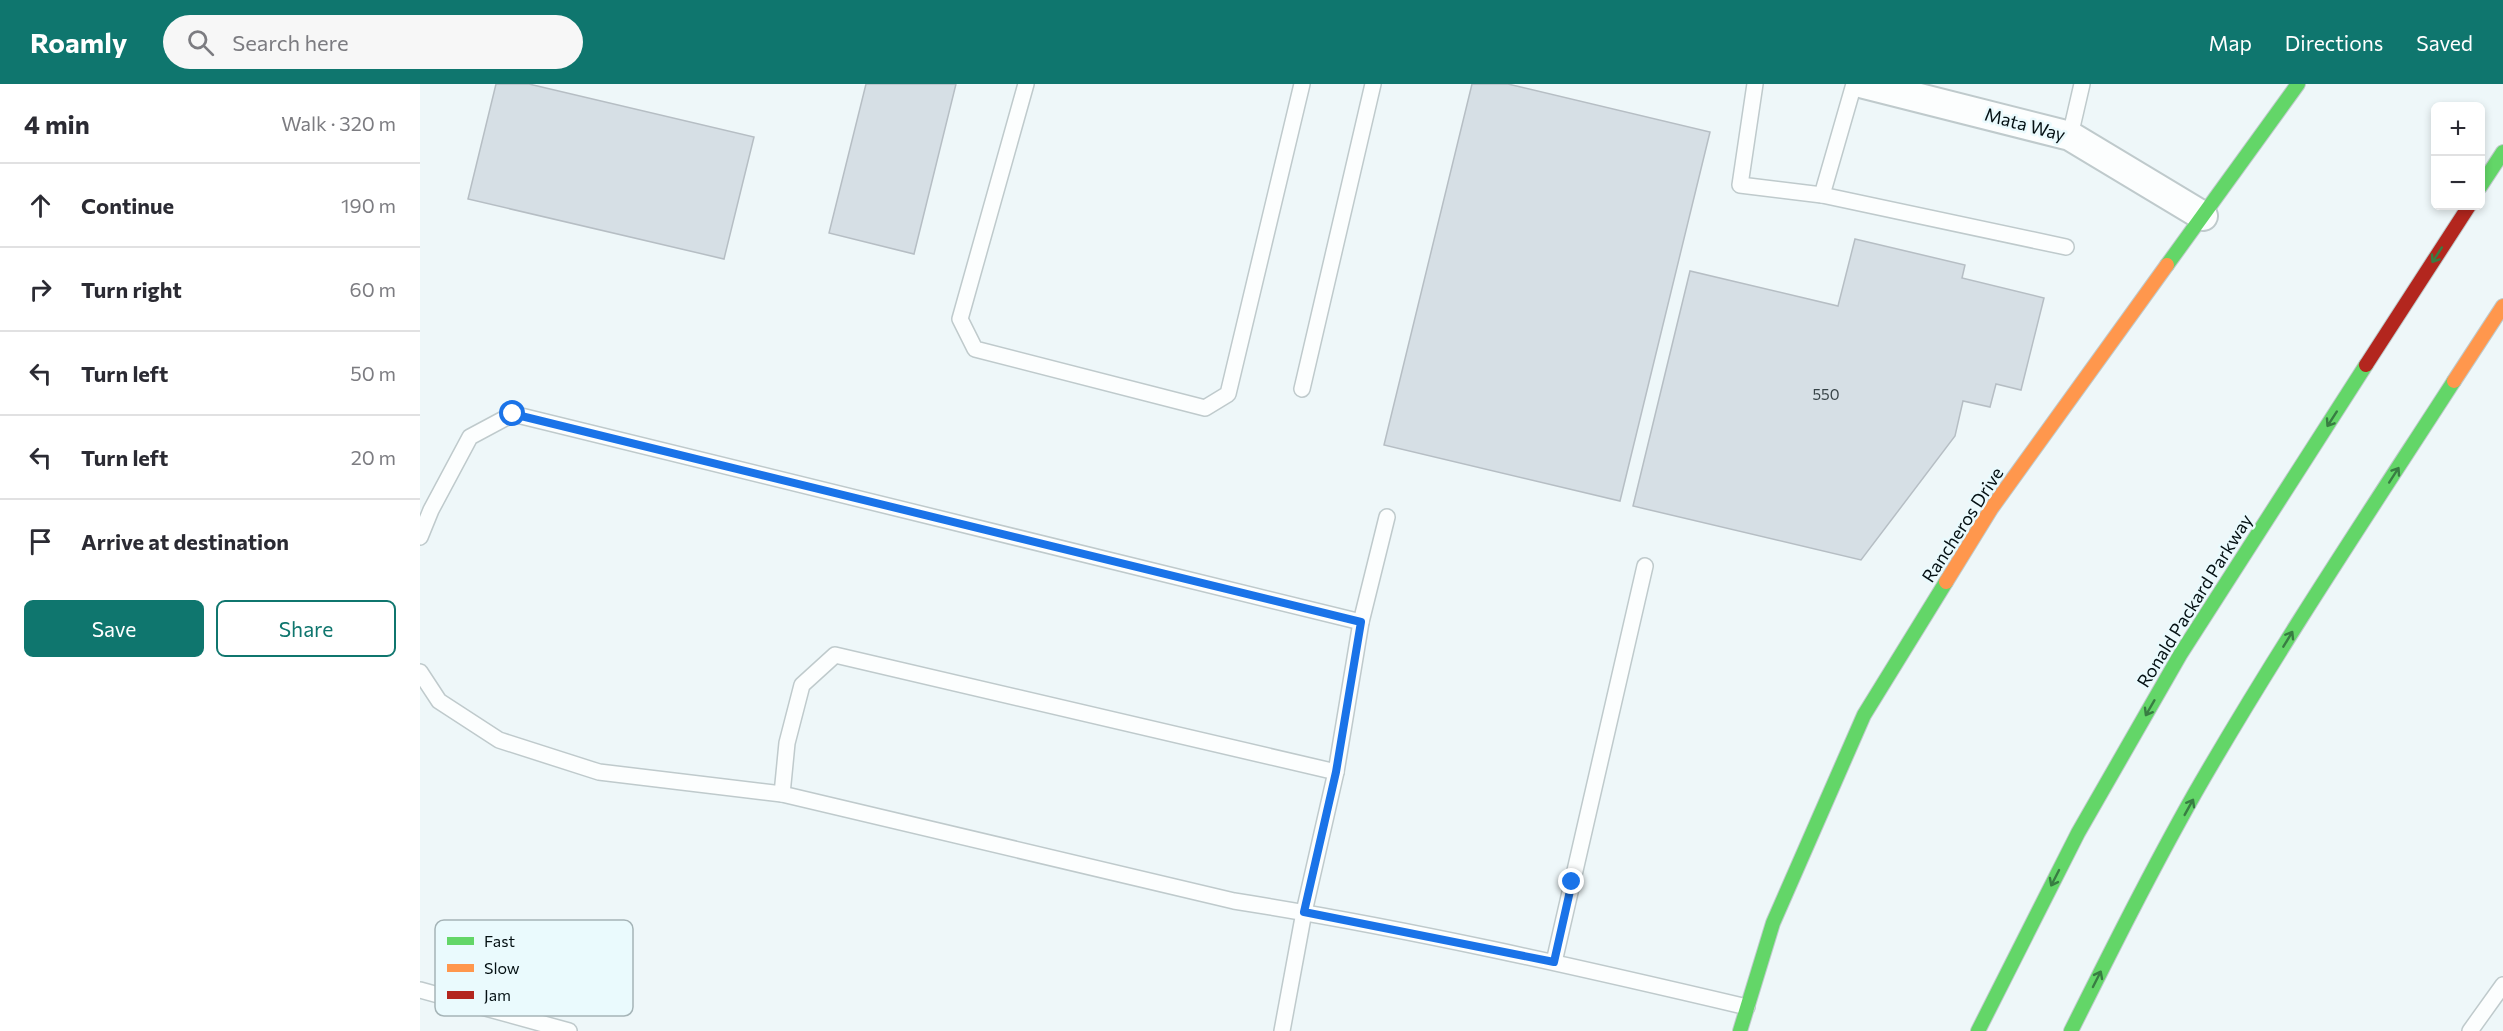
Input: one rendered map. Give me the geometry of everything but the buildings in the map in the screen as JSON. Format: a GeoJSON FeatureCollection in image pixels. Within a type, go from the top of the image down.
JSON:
{"type":"FeatureCollection","features":[{"type":"Feature","properties":{"kind":"main road","name":"Rancheros Drive"},"geometry":{"type":"LineString","coordinates":[[1740,1031],[1773,923],[1864,715],[1991,509],[2298,84]]}},
{"type":"Feature","properties":{"kind":"main road"},"geometry":{"type":"LineString","coordinates":[[2485,181],[2503,152]]}},
{"type":"Feature","properties":{"kind":"main road","name":"Ronald Packard Parkway"},"geometry":{"type":"LineString","coordinates":[[1978,1031],[2078,833],[2181,655],[2466,210]]}},
{"type":"Feature","properties":{"kind":"main road"},"geometry":{"type":"LineString","coordinates":[[2071,1031],[2133,909],[2215,760],[2308,607],[2503,306]]}},
{"type":"Feature","properties":{"kind":"street","name":"Mata Way"},"geometry":{"type":"LineString","coordinates":[[1864,84],[2070,136],[2203,216]]}},
{"type":"Feature","properties":{"kind":"lane"},"geometry":{"type":"LineString","coordinates":[[1026,84],[960,319],[975,349],[1205,408],[1228,394],[1302,84]]}},
{"type":"Feature","properties":{"kind":"lane"},"geometry":{"type":"LineString","coordinates":[[1302,389],[1373,84]]}},
{"type":"Feature","properties":{"kind":"lane"},"geometry":{"type":"LineString","coordinates":[[1755,84],[1740,185],[1822,195],[2066,247]]}},
{"type":"Feature","properties":{"kind":"lane"},"geometry":{"type":"LineString","coordinates":[[1822,195],[1854,84]]}},
{"type":"Feature","properties":{"kind":"lane"},"geometry":{"type":"LineString","coordinates":[[2070,136],[2082,84]]}},
{"type":"Feature","properties":{"kind":"lane"},"geometry":{"type":"LineString","coordinates":[[420,537],[431,510],[470,437],[513,414],[1361,622]]}},
{"type":"Feature","properties":{"kind":"lane"},"geometry":{"type":"LineString","coordinates":[[1282,1031],[1304,912],[1336,772],[1361,622],[1387,517]]}},
{"type":"Feature","properties":{"kind":"lane"},"geometry":{"type":"LineString","coordinates":[[1554,962],[1645,566]]}},
{"type":"Feature","properties":{"kind":"lane"},"geometry":{"type":"LineString","coordinates":[[782,794],[787,743],[802,685],[835,655],[1336,772]]}},
{"type":"Feature","properties":{"kind":"lane"},"geometry":{"type":"LineString","coordinates":[[420,672],[439,700],[499,740],[598,772],[782,794],[1234,901],[1304,912],[1554,962],[1747,1007]]}},
{"type":"Feature","properties":{"kind":"lane"},"geometry":{"type":"LineString","coordinates":[[2470,1031],[2503,985]]}},
{"type":"Feature","properties":{"kind":"lane"},"geometry":{"type":"LineString","coordinates":[[420,990],[435,994]]}},
{"type":"Feature","properties":{"kind":"lane"},"geometry":{"type":"LineString","coordinates":[[514,1016],[569,1031]]}},
{"type":"Feature","properties":{"kind":"traffic: fast"},"geometry":{"type":"LineString","coordinates":[[2167,265],[2298,84]]}},
{"type":"Feature","properties":{"kind":"traffic: fast"},"geometry":{"type":"LineString","coordinates":[[2485,179],[2503,152]]}},
{"type":"Feature","properties":{"kind":"traffic: fast"},"geometry":{"type":"LineString","coordinates":[[1978,1031],[2078,833],[2180,655],[2366,365]]}},
{"type":"Feature","properties":{"kind":"traffic: fast"},"geometry":{"type":"LineString","coordinates":[[2071,1031],[2163,852],[2226,740],[2322,585],[2454,381]]}},
{"type":"Feature","properties":{"kind":"traffic: fast"},"geometry":{"type":"LineString","coordinates":[[1740,1031],[1773,923],[1864,715],[1946,582]]}},
{"type":"Feature","properties":{"kind":"traffic: slow"},"geometry":{"type":"LineString","coordinates":[[1946,582],[1991,509],[2167,265]]}},
{"type":"Feature","properties":{"kind":"traffic: slow"},"geometry":{"type":"LineString","coordinates":[[2454,381],[2503,306]]}},
{"type":"Feature","properties":{"kind":"traffic: jam"},"geometry":{"type":"LineString","coordinates":[[2366,365],[2466,210]]}},
{"type":"Feature","properties":{"kind":"route"},"geometry":{"type":"LineString","coordinates":[[513,414],[1361,622],[1336,772],[1304,912],[1554,962],[1572,882]]}}]}
